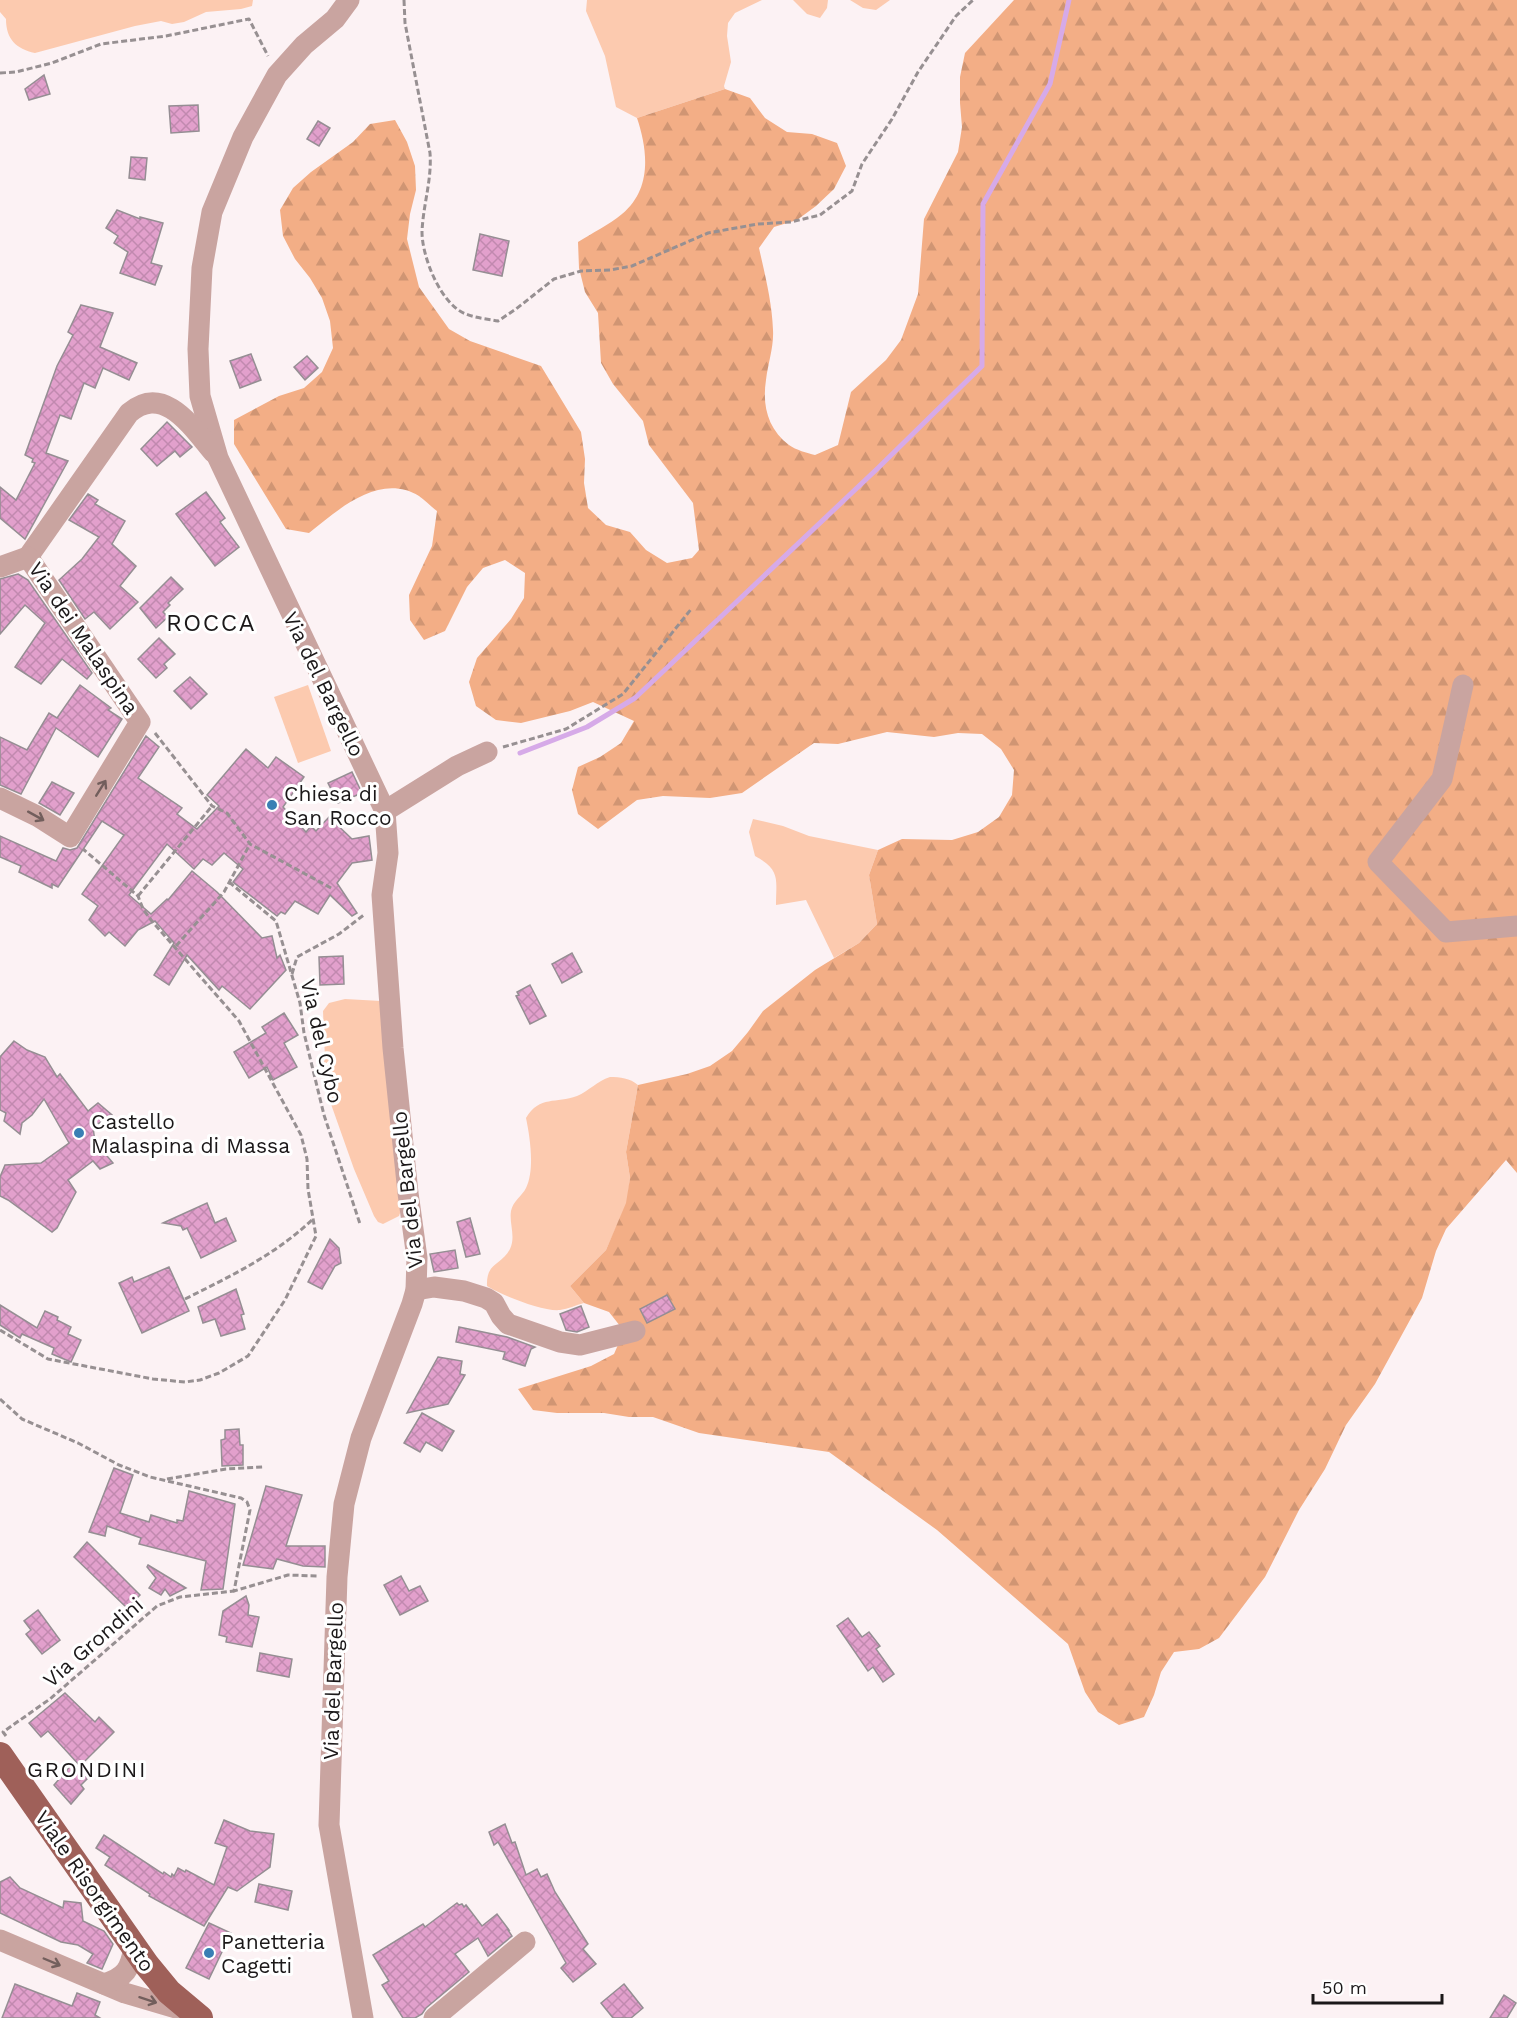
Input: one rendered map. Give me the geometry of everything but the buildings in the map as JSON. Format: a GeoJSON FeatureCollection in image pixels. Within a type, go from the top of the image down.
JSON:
{"type":"FeatureCollection","features":[{"type":"Feature","properties":{"kind":"main road","name":"Viale Risorgimento"},"geometry":{"type":"LineString","coordinates":[[5,1749],[134,1948],[169,1992],[197,2016]]}},
{"type":"Feature","properties":{"kind":"street"},"geometry":{"type":"LineString","coordinates":[[218,458],[200,396],[198,349],[202,268],[212,212],[243,138],[277,75],[304,45],[335,19],[349,0]]}},
{"type":"Feature","properties":{"kind":"street","name":"Via dei Malaspina"},"geometry":{"type":"LineString","coordinates":[[140,722],[28,557],[92,463],[129,413],[137,406],[147,402],[162,402],[182,418],[218,458]]}},
{"type":"Feature","properties":{"kind":"street","name":"Via del Bargello"},"geometry":{"type":"LineString","coordinates":[[218,458],[385,811],[388,853],[382,895],[393,1048],[417,1258],[416,1290],[361,1438],[344,1504],[337,1577],[329,1825],[363,2018]]}},
{"type":"Feature","properties":{"kind":"street"},"geometry":{"type":"LineString","coordinates":[[0,567],[28,557]]}},
{"type":"Feature","properties":{"kind":"street"},"geometry":{"type":"LineString","coordinates":[[1463,685],[1442,779],[1378,862],[1446,932],[1517,926]]}},
{"type":"Feature","properties":{"kind":"street"},"geometry":{"type":"LineString","coordinates":[[0,798],[37,816],[70,837],[140,722]]}},
{"type":"Feature","properties":{"kind":"street"},"geometry":{"type":"LineString","coordinates":[[385,811],[457,766],[487,752]]}},
{"type":"Feature","properties":{"kind":"street"},"geometry":{"type":"LineString","coordinates":[[416,1290],[434,1287],[464,1291],[486,1298],[494,1304],[508,1324],[560,1342],[580,1345],[635,1331]]}},
{"type":"Feature","properties":{"kind":"street"},"geometry":{"type":"LineString","coordinates":[[0,1940],[125,1993],[197,2016]]}},
{"type":"Feature","properties":{"kind":"street"},"geometry":{"type":"LineString","coordinates":[[434,2018],[525,1942]]}},
{"type":"Feature","properties":{"kind":"street"},"geometry":{"type":"LineString","coordinates":[[104,1984],[118,1980],[126,1972],[131,1963],[134,1948]]}},
{"type":"Feature","properties":{"kind":"path"},"geometry":{"type":"LineString","coordinates":[[404,0],[405,23],[430,153],[431,171],[422,232],[428,266],[449,301],[465,314],[498,321],[554,279],[581,271],[610,270],[632,266],[708,233],[758,224],[791,222],[820,215],[852,191],[862,164],[892,119],[918,72],[956,16],[974,0]]}},
{"type":"Feature","properties":{"kind":"path"},"geometry":{"type":"LineString","coordinates":[[0,73],[16,72],[52,63],[101,44],[166,36],[249,19],[277,75]]}},
{"type":"Feature","properties":{"kind":"path"},"geometry":{"type":"LineString","coordinates":[[487,752],[566,729],[623,694],[692,608]]}},
{"type":"Feature","properties":{"kind":"path"},"geometry":{"type":"LineString","coordinates":[[140,722],[151,728],[212,806],[227,813],[250,844],[333,889]]}},
{"type":"Feature","properties":{"kind":"path"},"geometry":{"type":"LineString","coordinates":[[138,896],[212,806]]}},
{"type":"Feature","properties":{"kind":"path"},"geometry":{"type":"LineString","coordinates":[[0,1330],[48,1359],[153,1379],[185,1382],[200,1380],[219,1373],[248,1356],[285,1300],[316,1236],[308,1189],[307,1159],[301,1135],[239,1021],[151,920],[138,896],[70,837]]}},
{"type":"Feature","properties":{"kind":"path"},"geometry":{"type":"LineString","coordinates":[[175,947],[224,892],[250,844]]}},
{"type":"Feature","properties":{"kind":"path","name":"Via del Cybo"},"geometry":{"type":"LineString","coordinates":[[229,882],[276,921],[300,1003],[304,1033],[324,1115],[360,1224]]}},
{"type":"Feature","properties":{"kind":"path"},"geometry":{"type":"LineString","coordinates":[[291,974],[297,957],[339,934],[367,912],[382,895]]}},
{"type":"Feature","properties":{"kind":"path"},"geometry":{"type":"LineString","coordinates":[[185,1299],[254,1264],[288,1241],[313,1219]]}},
{"type":"Feature","properties":{"kind":"path"},"geometry":{"type":"LineString","coordinates":[[0,1399],[22,1419],[78,1443],[119,1465],[150,1477],[241,1498],[248,1502],[250,1510],[234,1591]]}},
{"type":"Feature","properties":{"kind":"path"},"geometry":{"type":"LineString","coordinates":[[163,1479],[225,1469],[263,1467]]}},
{"type":"Feature","properties":{"kind":"path","name":"Via Grondini"},"geometry":{"type":"LineString","coordinates":[[5,1749],[3,1732],[50,1699],[157,1606],[180,1597],[234,1591],[288,1575],[337,1577]]}},
{"type":"Feature","properties":{"kind":"shaded area"},"geometry":{"type":"Polygon","coordinates":[[[0,0],[253,0],[252,6],[241,9],[206,12],[184,22],[172,24],[161,21],[135,26],[35,53],[22,49],[13,42],[6,26],[6,19],[0,12],[0,0]]]}},
{"type":"Feature","properties":{"kind":"shaded area"},"geometry":{"type":"Polygon","coordinates":[[[587,0],[762,0],[735,13],[728,23],[727,36],[731,62],[725,89],[637,118],[616,107],[605,56],[586,11],[587,0]]]}},
{"type":"Feature","properties":{"kind":"shaded area"},"geometry":{"type":"Polygon","coordinates":[[[793,0],[828,0],[827,8],[820,18],[807,14],[793,0]]]}},
{"type":"Feature","properties":{"kind":"shaded area"},"geometry":{"type":"Polygon","coordinates":[[[850,0],[890,0],[876,10],[863,8],[850,0]]]}},
{"type":"Feature","properties":{"kind":"shaded area"},"geometry":{"type":"Polygon","coordinates":[[[308,685],[331,751],[298,763],[274,697],[308,685]]]}},
{"type":"Feature","properties":{"kind":"shaded area"},"geometry":{"type":"Polygon","coordinates":[[[753,819],[783,826],[809,836],[878,850],[869,875],[877,924],[859,943],[834,958],[806,900],[776,905],[776,882],[773,871],[755,856],[749,832],[753,819]]]}},
{"type":"Feature","properties":{"kind":"shaded area"},"geometry":{"type":"Polygon","coordinates":[[[345,999],[381,1001],[401,1210],[399,1216],[383,1224],[378,1222],[374,1216],[354,1169],[326,1090],[322,1068],[325,1059],[323,1011],[329,1003],[345,999]]]}},
{"type":"Feature","properties":{"kind":"shaded area"},"geometry":{"type":"Polygon","coordinates":[[[610,1077],[625,1078],[638,1085],[626,1152],[630,1178],[627,1203],[606,1250],[570,1286],[584,1303],[553,1310],[523,1302],[494,1290],[487,1286],[487,1278],[491,1268],[510,1249],[512,1244],[511,1211],[529,1181],[531,1163],[526,1118],[531,1111],[543,1103],[577,1096],[610,1077]]]}},
{"type":"Feature","properties":{"kind":"green space"},"geometry":{"type":"Polygon","coordinates":[[[1014,0],[1517,0],[1517,1173],[1506,1160],[1446,1229],[1436,1251],[1422,1298],[1375,1384],[1346,1425],[1325,1469],[1299,1510],[1265,1577],[1219,1638],[1199,1649],[1174,1652],[1161,1672],[1144,1717],[1119,1725],[1098,1712],[1085,1692],[1068,1644],[937,1530],[829,1452],[699,1433],[653,1417],[533,1410],[518,1389],[591,1366],[614,1354],[624,1331],[609,1312],[584,1303],[570,1286],[606,1250],[626,1203],[630,1178],[626,1152],[638,1085],[687,1074],[710,1066],[732,1051],[763,1011],[815,970],[859,943],[877,924],[869,875],[878,850],[902,839],[952,840],[978,832],[999,817],[1012,795],[1014,770],[1001,749],[982,734],[958,733],[934,737],[887,732],[838,744],[814,743],[742,793],[710,798],[663,796],[637,800],[598,829],[578,814],[572,790],[578,767],[600,757],[621,743],[634,721],[593,702],[570,711],[521,723],[496,720],[476,706],[469,682],[477,658],[511,619],[524,598],[525,573],[505,560],[483,568],[467,587],[445,631],[424,640],[410,620],[409,595],[432,546],[437,511],[419,496],[404,490],[389,488],[360,497],[309,533],[286,529],[234,444],[234,420],[279,396],[304,388],[322,372],[333,348],[330,321],[322,298],[295,259],[283,236],[280,210],[293,188],[353,142],[370,124],[395,120],[407,142],[415,166],[416,190],[407,239],[419,287],[449,329],[470,341],[541,366],[581,432],[588,508],[606,525],[630,532],[646,550],[667,563],[692,558],[699,550],[693,503],[649,445],[643,421],[613,384],[601,363],[598,313],[585,292],[579,268],[578,242],[622,214],[639,193],[645,169],[645,156],[637,118],[725,89],[750,98],[765,118],[787,132],[812,134],[837,143],[846,166],[834,189],[797,220],[774,227],[759,248],[770,299],[773,330],[765,390],[768,416],[776,432],[789,445],[815,455],[838,445],[851,392],[886,360],[901,340],[918,294],[924,219],[958,152],[962,127],[960,77],[965,53],[1014,0]]]}},
{"type":"Feature","properties":{"kind":"waterway"},"geometry":{"type":"LineString","coordinates":[[520,753],[587,727],[635,698],[878,468],[982,366],[983,204],[1050,84],[1069,0]]}},
{"type":"Feature","properties":{"kind":"place","name":"Chiesa di San Rocco"},"geometry":{"type":"Point","coordinates":[272,805]}},
{"type":"Feature","properties":{"kind":"place","name":"Castello Malaspina di Massa"},"geometry":{"type":"Point","coordinates":[79,1133]}},
{"type":"Feature","properties":{"kind":"place","name":"Panetteria Cagetti"},"geometry":{"type":"Point","coordinates":[209,1953]}},
{"type":"Feature","properties":{"kind":"district","name":"ROCCA"},"geometry":{"type":"Point","coordinates":[211,623]}},
{"type":"Feature","properties":{"kind":"district","name":"GRONDINI"},"geometry":{"type":"Point","coordinates":[87,1769]}}]}
